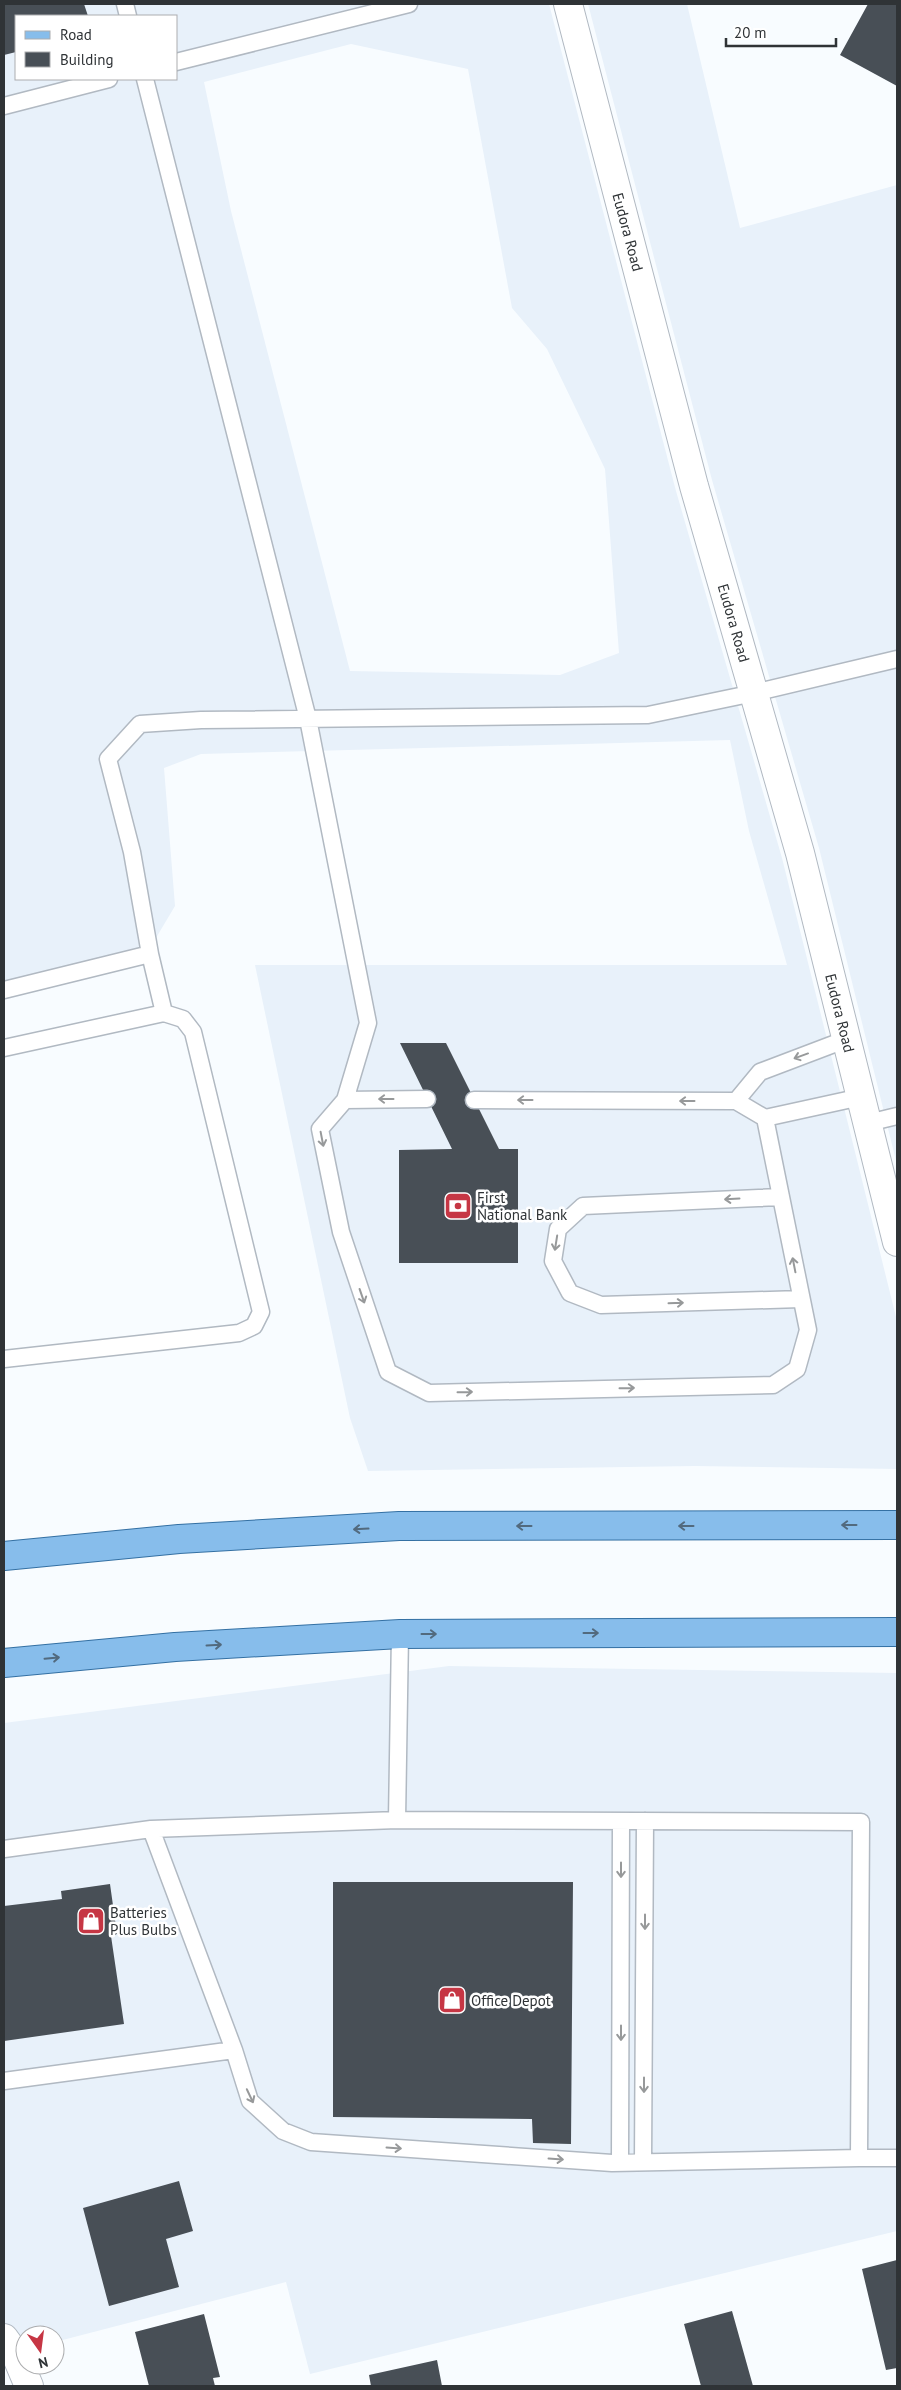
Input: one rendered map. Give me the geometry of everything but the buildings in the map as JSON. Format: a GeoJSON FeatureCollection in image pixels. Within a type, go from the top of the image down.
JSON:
{"type":"FeatureCollection","features":[{"type":"Feature","properties":{"kind":"main road"},"geometry":{"type":"LineString","coordinates":[[4,1556],[179,1539],[399,1526],[897,1525]]}},
{"type":"Feature","properties":{"kind":"main road"},"geometry":{"type":"LineString","coordinates":[[4,1662],[175,1647],[400,1634],[897,1632]]}},
{"type":"Feature","properties":{"kind":"street","name":"Eudora Road"},"geometry":{"type":"LineString","coordinates":[[568,4],[694,486],[800,853],[897,1242]]}},
{"type":"Feature","properties":{"kind":"street"},"geometry":{"type":"LineString","coordinates":[[4,2338],[15,2353],[29,2386]]}},
{"type":"Feature","properties":{"kind":"lane"},"geometry":{"type":"LineString","coordinates":[[178,62],[410,4]]}},
{"type":"Feature","properties":{"kind":"lane"},"geometry":{"type":"LineString","coordinates":[[4,106],[105,80]]}},
{"type":"Feature","properties":{"kind":"lane"},"geometry":{"type":"LineString","coordinates":[[146,80],[308,719],[368,1023],[345,1100],[320,1129],[340,1232],[388,1372],[429,1393],[773,1385],[797,1369],[808,1330],[765,1118]]}},
{"type":"Feature","properties":{"kind":"lane"},"geometry":{"type":"LineString","coordinates":[[164,1014],[150,954],[132,852],[108,759],[140,724],[201,720],[648,715],[754,693],[897,659]]}},
{"type":"Feature","properties":{"kind":"lane"},"geometry":{"type":"LineString","coordinates":[[4,990],[150,954]]}},
{"type":"Feature","properties":{"kind":"lane"},"geometry":{"type":"LineString","coordinates":[[4,1048],[164,1014],[183,1019],[193,1032],[261,1312],[254,1326],[239,1333],[4,1359]]}},
{"type":"Feature","properties":{"kind":"lane"},"geometry":{"type":"LineString","coordinates":[[736,1101],[760,1072],[847,1039]]}},
{"type":"Feature","properties":{"kind":"lane"},"geometry":{"type":"LineString","coordinates":[[345,1100],[427,1099]]}},
{"type":"Feature","properties":{"kind":"lane"},"geometry":{"type":"LineString","coordinates":[[474,1100],[736,1101],[765,1118],[864,1110],[897,1116]]}},
{"type":"Feature","properties":{"kind":"lane"},"geometry":{"type":"LineString","coordinates":[[781,1197],[583,1206],[558,1229],[553,1261],[570,1293],[601,1305],[801,1299]]}},
{"type":"Feature","properties":{"kind":"lane"},"geometry":{"type":"LineString","coordinates":[[397,1820],[400,1634]]}},
{"type":"Feature","properties":{"kind":"lane"},"geometry":{"type":"LineString","coordinates":[[4,1849],[151,1829],[397,1820],[861,1822],[859,2158]]}},
{"type":"Feature","properties":{"kind":"lane"},"geometry":{"type":"LineString","coordinates":[[616,2162],[621,1821]]}},
{"type":"Feature","properties":{"kind":"lane"},"geometry":{"type":"LineString","coordinates":[[643,2162],[645,1821]]}},
{"type":"Feature","properties":{"kind":"lane"},"geometry":{"type":"LineString","coordinates":[[151,1829],[234,2050],[250,2101],[283,2131],[312,2142],[616,2162],[897,2158]]}},
{"type":"Feature","properties":{"kind":"lane"},"geometry":{"type":"LineString","coordinates":[[4,2082],[234,2050]]}},
{"type":"Feature","properties":{"kind":"shaded area"},"geometry":{"type":"Polygon","coordinates":[[[4,4],[549,4],[676,491],[782,858],[897,1321],[897,1469],[695,1466],[368,1471],[350,1418],[255,965],[787,965],[749,831],[730,740],[201,754],[164,768],[175,906],[147,953],[4,993],[4,4]],[[351,44],[204,82],[231,211],[350,671],[560,675],[619,653],[605,469],[547,349],[512,308],[468,69],[351,44]]]}},
{"type":"Feature","properties":{"kind":"shaded area"},"geometry":{"type":"Polygon","coordinates":[[[588,4],[687,4],[740,228],[897,185],[897,1165],[819,848],[712,480],[588,4]]]}},
{"type":"Feature","properties":{"kind":"shaded area"},"geometry":{"type":"Polygon","coordinates":[[[449,1666],[897,1673],[897,2231],[310,2374],[286,2282],[65,2339],[65,2325],[15,2325],[15,2353],[4,2356],[4,1723],[449,1666]]]}},
{"type":"Feature","properties":{"kind":"place","name":"First National Bank"},"geometry":{"type":"Point","coordinates":[458,1206]}},
{"type":"Feature","properties":{"kind":"place","name":"Batteries Plus Bulbs"},"geometry":{"type":"Point","coordinates":[91,1921]}},
{"type":"Feature","properties":{"kind":"place","name":"Office Depot"},"geometry":{"type":"Point","coordinates":[452,2000]}}]}
